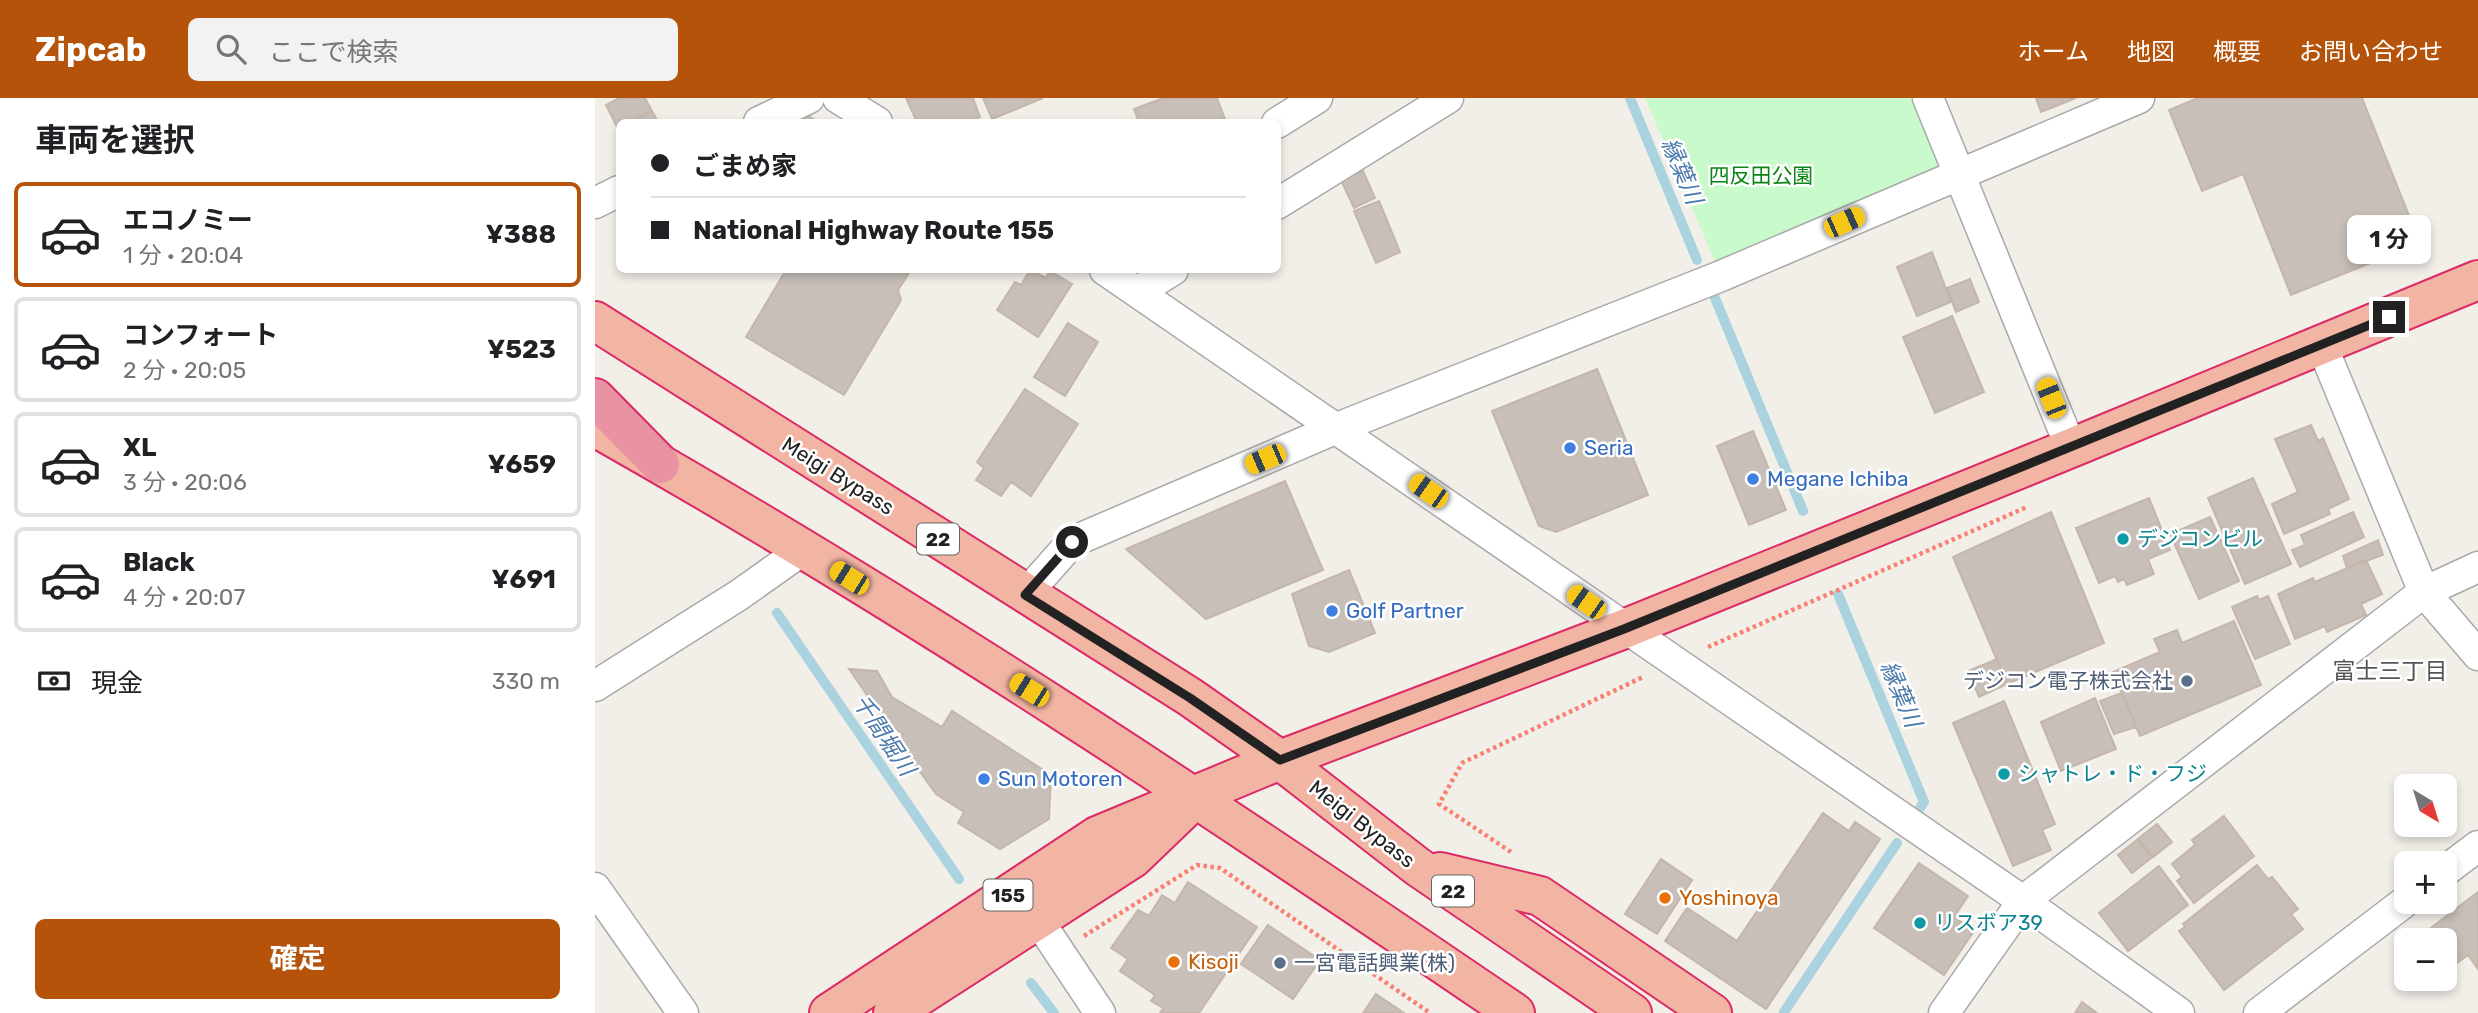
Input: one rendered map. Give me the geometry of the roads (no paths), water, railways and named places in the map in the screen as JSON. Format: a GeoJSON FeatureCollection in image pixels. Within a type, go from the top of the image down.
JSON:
{"type":"FeatureCollection","features":[{"type":"Feature","properties":{"kind":"highway","name":"155"},"geometry":{"type":"LineString","coordinates":[[829,1013],[1097,836],[1197,797],[1280,760],[1624,629],[2071,449],[2478,280]]}},
{"type":"Feature","properties":{"kind":"highway","name":"Meigi Bypass"},"geometry":{"type":"LineString","coordinates":[[595,321],[1190,698],[1280,760],[1418,867],[1632,1013]]}},
{"type":"Feature","properties":{"kind":"highway"},"geometry":{"type":"LineString","coordinates":[[595,398],[660,464]]}},
{"type":"Feature","properties":{"kind":"highway"},"geometry":{"type":"LineString","coordinates":[[595,427],[804,549],[1197,797],[1515,1013]]}},
{"type":"Feature","properties":{"kind":"highway","name":"155"},"geometry":{"type":"LineString","coordinates":[[893,1013],[1133,858],[1197,797]]}},
{"type":"Feature","properties":{"kind":"highway","name":"22"},"geometry":{"type":"LineString","coordinates":[[1418,867],[1540,896],[1712,1013]]}},
{"type":"Feature","properties":{"kind":"street"},"geometry":{"type":"LineString","coordinates":[[765,119],[809,98]]}},
{"type":"Feature","properties":{"kind":"street"},"geometry":{"type":"LineString","coordinates":[[838,98],[872,119]]}},
{"type":"Feature","properties":{"kind":"street"},"geometry":{"type":"LineString","coordinates":[[1281,120],[1317,98]]}},
{"type":"Feature","properties":{"kind":"street"},"geometry":{"type":"LineString","coordinates":[[1281,202],[1448,98]]}},
{"type":"Feature","properties":{"kind":"street"},"geometry":{"type":"LineString","coordinates":[[1927,98],[2071,449]]}},
{"type":"Feature","properties":{"kind":"street"},"geometry":{"type":"LineString","coordinates":[[1025,595],[1072,542],[1337,428],[1720,276],[1957,173],[2139,98]]}},
{"type":"Feature","properties":{"kind":"street"},"geometry":{"type":"LineString","coordinates":[[595,203],[616,192]]}},
{"type":"Feature","properties":{"kind":"street"},"geometry":{"type":"LineString","coordinates":[[1109,273],[2023,901],[2179,1013]]}},
{"type":"Feature","properties":{"kind":"street"},"geometry":{"type":"LineString","coordinates":[[1137,292],[1168,273]]}},
{"type":"Feature","properties":{"kind":"street"},"geometry":{"type":"LineString","coordinates":[[2322,346],[2424,592],[2478,655]]}},
{"type":"Feature","properties":{"kind":"street"},"geometry":{"type":"LineString","coordinates":[[595,686],[739,596],[804,549]]}},
{"type":"Feature","properties":{"kind":"street"},"geometry":{"type":"LineString","coordinates":[[1944,1013],[2023,901],[2424,592],[2478,566]]}},
{"type":"Feature","properties":{"kind":"street"},"geometry":{"type":"LineString","coordinates":[[2457,863],[2478,846]]}},
{"type":"Feature","properties":{"kind":"street"},"geometry":{"type":"LineString","coordinates":[[595,888],[683,1013]]}},
{"type":"Feature","properties":{"kind":"street"},"geometry":{"type":"LineString","coordinates":[[2259,1013],[2394,910]]}},
{"type":"Feature","properties":{"kind":"street"},"geometry":{"type":"LineString","coordinates":[[1038,920],[1100,1013]]}},
{"type":"Feature","properties":{"kind":"waterway","name":"縁葉川"},"geometry":{"type":"LineString","coordinates":[[1630,98],[1697,260]]}},
{"type":"Feature","properties":{"kind":"waterway","name":"縁葉川"},"geometry":{"type":"LineString","coordinates":[[1715,298],[1803,511]]}},
{"type":"Feature","properties":{"kind":"waterway","name":"縁葉川"},"geometry":{"type":"LineString","coordinates":[[1838,594],[1924,802],[1920,808]]}},
{"type":"Feature","properties":{"kind":"waterway","name":"千間堀川"},"geometry":{"type":"LineString","coordinates":[[777,613],[959,879]]}},
{"type":"Feature","properties":{"kind":"waterway","name":"縁葉川"},"geometry":{"type":"LineString","coordinates":[[1784,1012],[1897,843]]}},
{"type":"Feature","properties":{"kind":"waterway","name":"千間堀川"},"geometry":{"type":"LineString","coordinates":[[1031,983],[1054,1013]]}},
{"type":"Feature","properties":{"kind":"place","name":"Seria"},"geometry":{"type":"Point","coordinates":[1570,448]}},
{"type":"Feature","properties":{"kind":"place","name":"Megane Ichiba"},"geometry":{"type":"Point","coordinates":[1753,479]}},
{"type":"Feature","properties":{"kind":"place","name":"デジコンビル"},"geometry":{"type":"Point","coordinates":[2123,539]}},
{"type":"Feature","properties":{"kind":"place","name":"Golf Partner"},"geometry":{"type":"Point","coordinates":[1332,611]}},
{"type":"Feature","properties":{"kind":"place","name":"デジコン電子株式会社"},"geometry":{"type":"Point","coordinates":[2187,681]}},
{"type":"Feature","properties":{"kind":"place","name":"シャトレ・ド・フジ"},"geometry":{"type":"Point","coordinates":[2004,774]}},
{"type":"Feature","properties":{"kind":"place","name":"Sun Motoren"},"geometry":{"type":"Point","coordinates":[984,779]}},
{"type":"Feature","properties":{"kind":"place","name":"Yoshinoya"},"geometry":{"type":"Point","coordinates":[1665,898]}},
{"type":"Feature","properties":{"kind":"place","name":"リスボア39"},"geometry":{"type":"Point","coordinates":[1920,923]}},
{"type":"Feature","properties":{"kind":"place","name":"Kisoji"},"geometry":{"type":"Point","coordinates":[1174,962]}},
{"type":"Feature","properties":{"kind":"place","name":"一宮電話興業(株)"},"geometry":{"type":"Point","coordinates":[1280,963]}},
{"type":"Feature","properties":{"kind":"district","name":"富士三丁目"},"geometry":{"type":"Point","coordinates":[2390,671]}},
{"type":"Feature","properties":{"kind":"park label","name":"四反田公園"},"geometry":{"type":"Point","coordinates":[1761,176]}}]}
